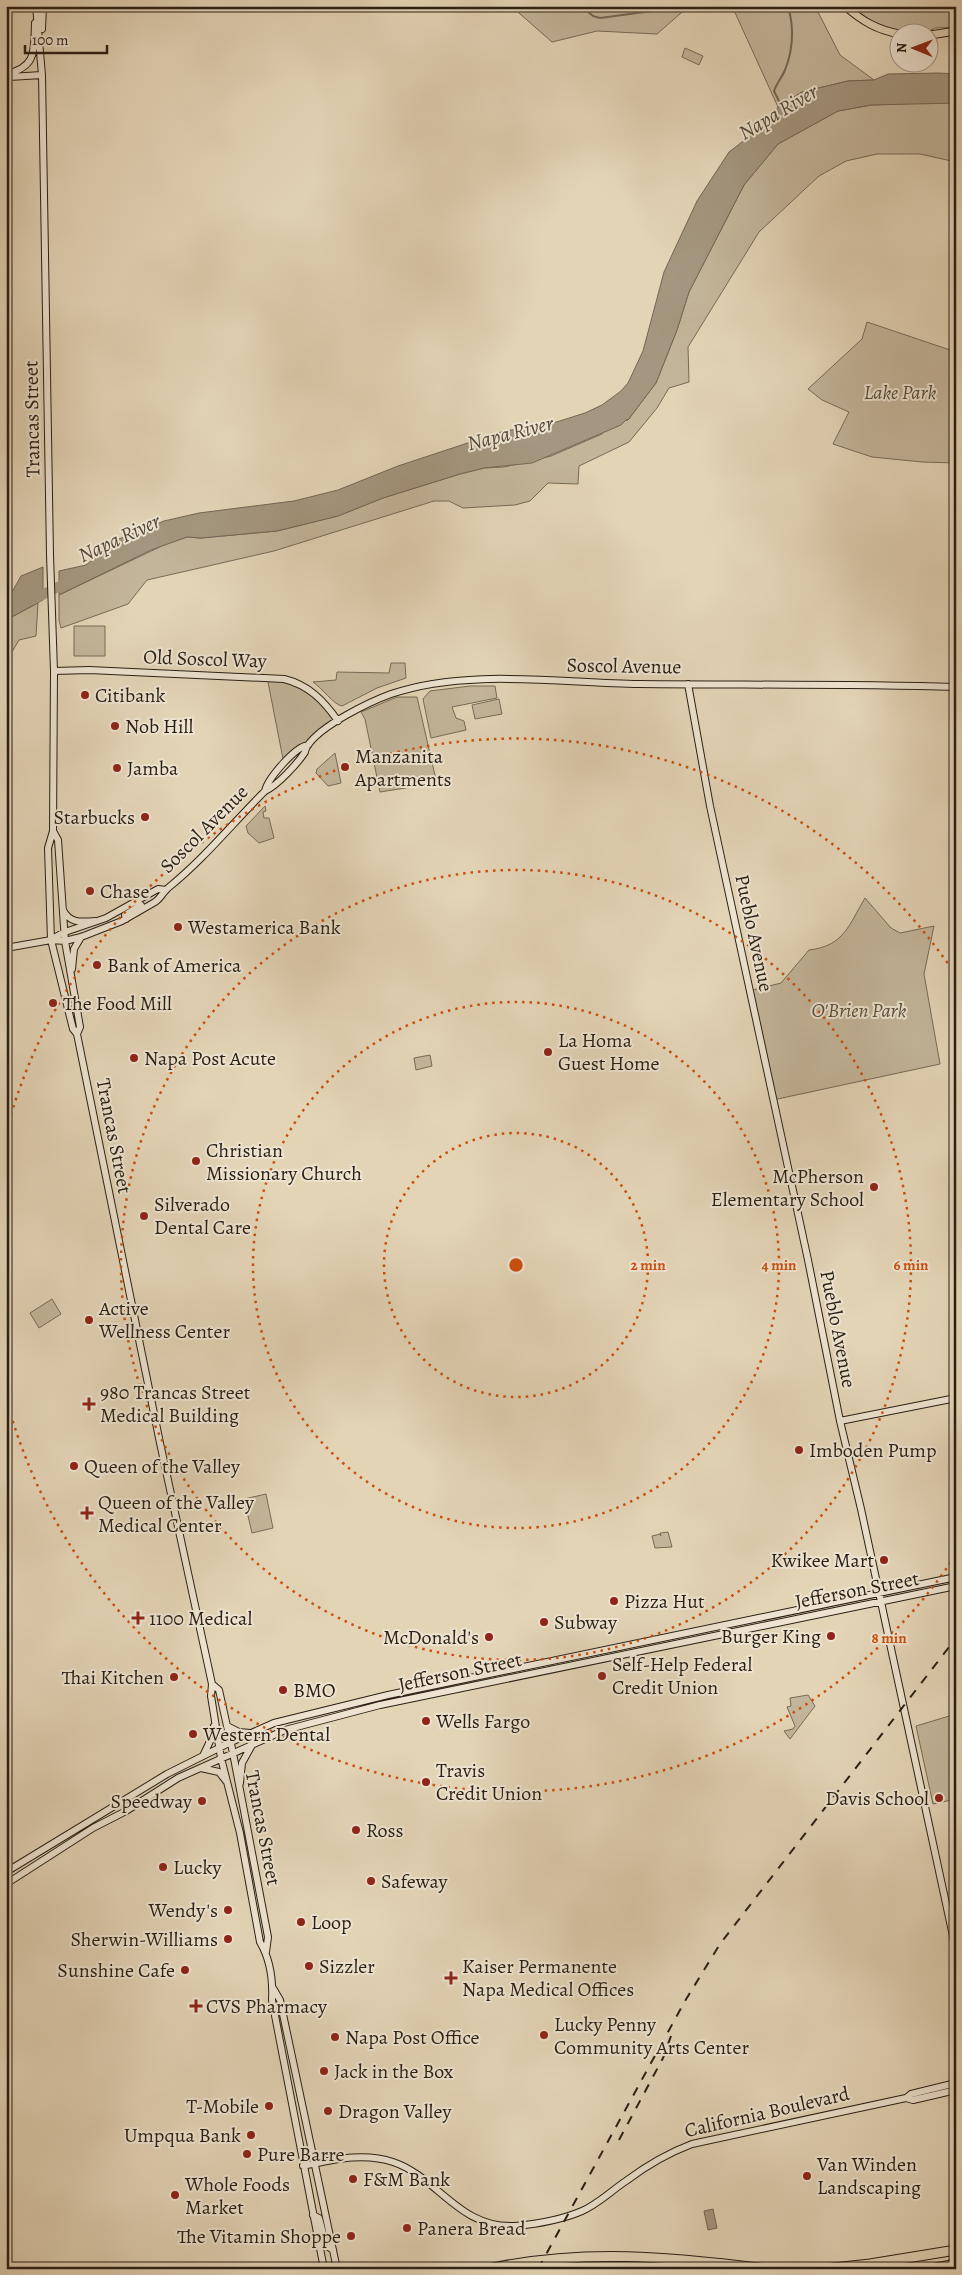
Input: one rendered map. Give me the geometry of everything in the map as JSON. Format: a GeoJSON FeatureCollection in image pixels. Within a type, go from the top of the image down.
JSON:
{"type":"FeatureCollection","features":[{"type":"Feature","properties":{"kind":"highway"},"geometry":{"type":"LineString","coordinates":[[824,2269],[870,2264],[956,2250]]}},
{"type":"Feature","properties":{"kind":"highway"},"geometry":{"type":"LineString","coordinates":[[488,2269],[547,2258],[615,2255],[768,2269]]}},
{"type":"Feature","properties":{"kind":"highway"},"geometry":{"type":"LineString","coordinates":[[931,2269],[956,2264]]}},
{"type":"Feature","properties":{"kind":"main road"},"geometry":{"type":"LineString","coordinates":[[6,76],[20,71],[30,61],[38,6]]}},
{"type":"Feature","properties":{"kind":"main road","name":"Trancas Street"},"geometry":{"type":"LineString","coordinates":[[38,6],[42,75],[50,555],[54,671],[54,831],[48,848],[51,940],[73,1029],[77,1034],[158,1434],[212,1684],[211,1696],[221,1758],[240,1833],[260,1942],[266,1952]]}},
{"type":"Feature","properties":{"kind":"main road"},"geometry":{"type":"LineString","coordinates":[[845,6],[866,23],[890,31]]}},
{"type":"Feature","properties":{"kind":"main road"},"geometry":{"type":"LineString","coordinates":[[940,33],[956,31]]}},
{"type":"Feature","properties":{"kind":"main road"},"geometry":{"type":"LineString","coordinates":[[6,76],[42,75]]}},
{"type":"Feature","properties":{"kind":"main road","name":"Old Soscol Way"},"geometry":{"type":"LineString","coordinates":[[54,671],[89,670],[284,679],[298,683],[314,692],[338,721]]}},
{"type":"Feature","properties":{"kind":"main road","name":"Soscol Avenue"},"geometry":{"type":"LineString","coordinates":[[51,940],[65,941],[82,937],[126,919],[161,899],[166,890],[192,869],[265,791],[267,784],[301,746],[308,745],[338,721],[359,709],[392,694],[451,681],[478,679],[956,687]]}},
{"type":"Feature","properties":{"kind":"main road","name":"Pueblo Avenue"},"geometry":{"type":"LineString","coordinates":[[688,684],[710,806],[808,1260],[840,1421],[956,1950]]}},
{"type":"Feature","properties":{"kind":"main road","name":"Trancas Street"},"geometry":{"type":"LineString","coordinates":[[54,831],[58,840],[65,941],[80,1027],[77,1034]]}},
{"type":"Feature","properties":{"kind":"main road","name":"Soscol Avenue"},"geometry":{"type":"LineString","coordinates":[[51,940],[65,932],[102,920],[158,890],[166,890]]}},
{"type":"Feature","properties":{"kind":"main road"},"geometry":{"type":"LineString","coordinates":[[126,919],[125,915],[148,901],[151,894]]}},
{"type":"Feature","properties":{"kind":"main road"},"geometry":{"type":"LineString","coordinates":[[61,898],[64,912],[71,920],[77,922],[102,920]]}},
{"type":"Feature","properties":{"kind":"main road"},"geometry":{"type":"LineString","coordinates":[[74,993],[74,952],[82,937]]}},
{"type":"Feature","properties":{"kind":"main road"},"geometry":{"type":"LineString","coordinates":[[6,948],[51,940]]}},
{"type":"Feature","properties":{"kind":"main road"},"geometry":{"type":"LineString","coordinates":[[840,1421],[956,1398]]}},
{"type":"Feature","properties":{"kind":"main road","name":"Jefferson Street"},"geometry":{"type":"LineString","coordinates":[[6,1872],[160,1779],[231,1742],[274,1723],[384,1696],[956,1577]]}},
{"type":"Feature","properties":{"kind":"main road","name":"Jefferson Street"},"geometry":{"type":"LineString","coordinates":[[6,1884],[93,1828],[126,1811],[178,1778],[284,1730],[351,1712],[956,1586]]}},
{"type":"Feature","properties":{"kind":"main road","name":"Trancas Street"},"geometry":{"type":"LineString","coordinates":[[212,1684],[219,1690],[228,1726],[268,1937],[266,1952],[272,1987],[272,2000],[324,2269]]}},
{"type":"Feature","properties":{"kind":"main road"},"geometry":{"type":"LineString","coordinates":[[202,1757],[211,1740],[216,1720]]}},
{"type":"Feature","properties":{"kind":"main road"},"geometry":{"type":"LineString","coordinates":[[228,1726],[239,1732],[251,1733]]}},
{"type":"Feature","properties":{"kind":"main road"},"geometry":{"type":"LineString","coordinates":[[239,1791],[242,1763],[253,1744]]}},
{"type":"Feature","properties":{"kind":"main road"},"geometry":{"type":"LineString","coordinates":[[200,1768],[219,1772],[228,1784]]}},
{"type":"Feature","properties":{"kind":"main road"},"geometry":{"type":"LineString","coordinates":[[240,1833],[244,1835],[249,1860],[253,1862]]}},
{"type":"Feature","properties":{"kind":"main road"},"geometry":{"type":"LineString","coordinates":[[245,1866],[251,1870],[259,1891]]}},
{"type":"Feature","properties":{"kind":"main road","name":"Trancas Street"},"geometry":{"type":"LineString","coordinates":[[272,1987],[280,2000],[337,2269]]}},
{"type":"Feature","properties":{"kind":"main road"},"geometry":{"type":"LineString","coordinates":[[280,2037],[284,2042],[289,2060],[294,2064]]}},
{"type":"Feature","properties":{"kind":"main road","name":"California Boulevard"},"geometry":{"type":"LineString","coordinates":[[314,2164],[359,2157],[394,2162],[469,2214],[490,2222],[519,2225],[556,2220],[583,2210],[666,2154],[692,2144],[906,2098],[911,2094],[956,2083]]}},
{"type":"Feature","properties":{"kind":"main road","name":"California Boulevard"},"geometry":{"type":"LineString","coordinates":[[906,2098],[913,2100],[956,2090]]}},
{"type":"Feature","properties":{"kind":"main road"},"geometry":{"type":"LineString","coordinates":[[303,2166],[314,2164]]}},
{"type":"Feature","properties":{"kind":"main road"},"geometry":{"type":"LineString","coordinates":[[313,2215],[319,2218],[326,2245],[333,2250]]}},
{"type":"Feature","properties":{"kind":"green space"},"geometry":{"type":"Polygon","coordinates":[[[511,6],[689,6],[657,34],[597,31],[552,42],[511,6]]]}},
{"type":"Feature","properties":{"kind":"green space"},"geometry":{"type":"Polygon","coordinates":[[[732,6],[823,6],[818,12],[840,55],[874,80],[848,81],[802,92],[778,107],[732,6]]]}},
{"type":"Feature","properties":{"kind":"green space"},"geometry":{"type":"Polygon","coordinates":[[[845,6],[956,6],[956,27],[940,28],[940,22],[890,22],[890,32],[845,6]]]}},
{"type":"Feature","properties":{"kind":"green space"},"geometry":{"type":"Polygon","coordinates":[[[685,48],[703,56],[699,65],[682,57],[685,48]]]}},
{"type":"Feature","properties":{"kind":"green space"},"geometry":{"type":"Polygon","coordinates":[[[956,103],[956,162],[920,154],[877,154],[846,161],[819,176],[759,232],[688,347],[689,382],[669,388],[657,408],[629,442],[579,466],[578,484],[548,483],[530,501],[515,505],[463,508],[449,501],[434,501],[274,551],[147,580],[128,604],[61,628],[59,620],[59,595],[168,543],[187,537],[201,538],[277,531],[338,516],[383,498],[460,474],[484,468],[504,467],[551,456],[602,434],[612,423],[628,420],[656,383],[677,330],[689,292],[744,185],[778,144],[838,111],[871,105],[956,103]]]}},
{"type":"Feature","properties":{"kind":"green space","name":"Lake Park"},"geometry":{"type":"Polygon","coordinates":[[[867,322],[956,352],[956,463],[872,457],[833,444],[849,412],[822,400],[808,389],[862,339],[867,322]]]}},
{"type":"Feature","properties":{"kind":"green space"},"geometry":{"type":"Polygon","coordinates":[[[38,603],[36,636],[19,640],[6,662],[6,620],[38,603]]]}},
{"type":"Feature","properties":{"kind":"green space"},"geometry":{"type":"Polygon","coordinates":[[[74,626],[105,626],[105,656],[74,656],[74,626]]]}},
{"type":"Feature","properties":{"kind":"green space"},"geometry":{"type":"Polygon","coordinates":[[[391,663],[405,663],[406,678],[377,688],[342,706],[335,703],[313,682],[336,680],[337,672],[389,673],[391,663]]]}},
{"type":"Feature","properties":{"kind":"green space"},"geometry":{"type":"Polygon","coordinates":[[[267,677],[273,677],[314,692],[336,718],[313,735],[284,764],[267,677]]]}},
{"type":"Feature","properties":{"kind":"green space"},"geometry":{"type":"Polygon","coordinates":[[[470,686],[495,686],[497,698],[452,707],[456,718],[464,721],[466,730],[431,738],[423,699],[430,691],[470,686]]]}},
{"type":"Feature","properties":{"kind":"green space"},"geometry":{"type":"Polygon","coordinates":[[[397,697],[417,697],[437,784],[380,792],[365,719],[361,712],[397,697]]]}},
{"type":"Feature","properties":{"kind":"green space"},"geometry":{"type":"Polygon","coordinates":[[[499,699],[502,714],[475,719],[472,705],[499,699]]]}},
{"type":"Feature","properties":{"kind":"green space"},"geometry":{"type":"Polygon","coordinates":[[[335,753],[341,783],[328,786],[316,773],[317,769],[335,753]]]}},
{"type":"Feature","properties":{"kind":"green space"},"geometry":{"type":"Polygon","coordinates":[[[265,806],[264,818],[269,818],[274,838],[259,843],[248,833],[246,826],[265,806]]]}},
{"type":"Feature","properties":{"kind":"green space","name":"O'Brien Park"},"geometry":{"type":"Polygon","coordinates":[[[865,898],[891,928],[900,933],[934,926],[924,974],[940,1064],[773,1100],[749,991],[781,983],[809,950],[821,948],[838,939],[844,933],[865,898]]]}},
{"type":"Feature","properties":{"kind":"green space"},"geometry":{"type":"Polygon","coordinates":[[[430,1055],[432,1066],[416,1070],[414,1058],[430,1055]]]}},
{"type":"Feature","properties":{"kind":"green space"},"geometry":{"type":"Polygon","coordinates":[[[52,1299],[61,1314],[39,1328],[30,1313],[52,1299]]]}},
{"type":"Feature","properties":{"kind":"green space"},"geometry":{"type":"Polygon","coordinates":[[[266,1494],[273,1528],[252,1533],[244,1499],[266,1494]]]}},
{"type":"Feature","properties":{"kind":"green space"},"geometry":{"type":"Polygon","coordinates":[[[668,1532],[672,1547],[655,1548],[652,1536],[660,1534],[661,1536],[660,1533],[668,1532]]]}},
{"type":"Feature","properties":{"kind":"green space"},"geometry":{"type":"Polygon","coordinates":[[[808,1695],[815,1706],[790,1739],[784,1731],[793,1729],[795,1726],[787,1707],[791,1706],[790,1698],[808,1695]]]}},
{"type":"Feature","properties":{"kind":"green space"},"geometry":{"type":"Polygon","coordinates":[[[956,1714],[956,1799],[933,1804],[916,1726],[956,1714]]]}},
{"type":"Feature","properties":{"kind":"water"},"geometry":{"type":"Polygon","coordinates":[[[888,74],[956,74],[956,103],[871,105],[838,111],[778,144],[744,185],[689,292],[677,330],[656,383],[628,420],[621,425],[532,463],[484,468],[460,474],[383,498],[338,516],[277,531],[201,538],[187,537],[151,550],[59,595],[59,571],[86,565],[119,539],[164,521],[199,513],[294,501],[338,490],[398,466],[504,431],[547,425],[585,413],[602,405],[621,391],[628,383],[643,351],[664,272],[697,201],[729,152],[772,119],[778,107],[802,92],[848,81],[874,80],[888,74]]]}},
{"type":"Feature","properties":{"kind":"water"},"geometry":{"type":"Polygon","coordinates":[[[43,567],[43,600],[6,620],[6,595],[12,592],[21,576],[43,567]]]}},
{"type":"Feature","properties":{"kind":"water"},"geometry":{"type":"Polygon","coordinates":[[[713,2209],[717,2228],[708,2230],[704,2211],[713,2209]]]}},
{"type":"Feature","properties":{"kind":"waterway"},"geometry":{"type":"LineString","coordinates":[[581,6],[593,16],[600,18],[652,11],[668,6]]}},
{"type":"Feature","properties":{"kind":"waterway"},"geometry":{"type":"LineString","coordinates":[[782,107],[774,91],[785,70],[791,46],[791,22],[788,6]]}},
{"type":"Feature","properties":{"kind":"waterway","name":"Napa River"},"geometry":{"type":"LineString","coordinates":[[32,600],[70,581]]}},
{"type":"Feature","properties":{"kind":"railway"},"geometry":{"type":"LineString","coordinates":[[538,2269],[685,2001],[720,1944],[956,1638]]}},
{"type":"Feature","properties":{"kind":"railway"},"geometry":{"type":"LineString","coordinates":[[619,2140],[663,2058],[671,2036]]}},
{"type":"Feature","properties":{"kind":"place","name":"Citibank"},"geometry":{"type":"Point","coordinates":[85,695]}},
{"type":"Feature","properties":{"kind":"place","name":"Nob Hill"},"geometry":{"type":"Point","coordinates":[115,726]}},
{"type":"Feature","properties":{"kind":"place","name":"Manzanita Apartments"},"geometry":{"type":"Point","coordinates":[345,767]}},
{"type":"Feature","properties":{"kind":"place","name":"Jamba"},"geometry":{"type":"Point","coordinates":[117,768]}},
{"type":"Feature","properties":{"kind":"place","name":"Starbucks"},"geometry":{"type":"Point","coordinates":[145,817]}},
{"type":"Feature","properties":{"kind":"place","name":"Chase"},"geometry":{"type":"Point","coordinates":[90,891]}},
{"type":"Feature","properties":{"kind":"place","name":"Westamerica Bank"},"geometry":{"type":"Point","coordinates":[178,927]}},
{"type":"Feature","properties":{"kind":"place","name":"Bank of America"},"geometry":{"type":"Point","coordinates":[97,965]}},
{"type":"Feature","properties":{"kind":"place","name":"The Food Mill"},"geometry":{"type":"Point","coordinates":[53,1003]}},
{"type":"Feature","properties":{"kind":"place","name":"La Homa Guest Home"},"geometry":{"type":"Point","coordinates":[548,1052]}},
{"type":"Feature","properties":{"kind":"place","name":"Napa Post Acute"},"geometry":{"type":"Point","coordinates":[134,1058]}},
{"type":"Feature","properties":{"kind":"place","name":"Christian Missionary Church"},"geometry":{"type":"Point","coordinates":[196,1161]}},
{"type":"Feature","properties":{"kind":"place","name":"McPherson Elementary School"},"geometry":{"type":"Point","coordinates":[874,1187]}},
{"type":"Feature","properties":{"kind":"place","name":"Silverado Dental Care"},"geometry":{"type":"Point","coordinates":[144,1216]}},
{"type":"Feature","properties":{"kind":"place","name":"Active Wellness Center"},"geometry":{"type":"Point","coordinates":[89,1320]}},
{"type":"Feature","properties":{"kind":"place","name":"980 Trancas Street Medical Building"},"geometry":{"type":"Point","coordinates":[89,1404]}},
{"type":"Feature","properties":{"kind":"place","name":"Imboden Pump"},"geometry":{"type":"Point","coordinates":[799,1450]}},
{"type":"Feature","properties":{"kind":"place","name":"Queen of the Valley"},"geometry":{"type":"Point","coordinates":[74,1466]}},
{"type":"Feature","properties":{"kind":"place","name":"Queen of the Valley Medical Center"},"geometry":{"type":"Point","coordinates":[87,1513]}},
{"type":"Feature","properties":{"kind":"place","name":"Kwikee Mart"},"geometry":{"type":"Point","coordinates":[884,1560]}},
{"type":"Feature","properties":{"kind":"place","name":"Pizza Hut"},"geometry":{"type":"Point","coordinates":[614,1601]}},
{"type":"Feature","properties":{"kind":"place","name":"1100 Medical"},"geometry":{"type":"Point","coordinates":[138,1618]}},
{"type":"Feature","properties":{"kind":"place","name":"Subway"},"geometry":{"type":"Point","coordinates":[544,1622]}},
{"type":"Feature","properties":{"kind":"place","name":"Burger King"},"geometry":{"type":"Point","coordinates":[831,1636]}},
{"type":"Feature","properties":{"kind":"place","name":"McDonald's"},"geometry":{"type":"Point","coordinates":[489,1637]}},
{"type":"Feature","properties":{"kind":"place","name":"Self-Help Federal Credit Union"},"geometry":{"type":"Point","coordinates":[602,1676]}},
{"type":"Feature","properties":{"kind":"place","name":"Thai Kitchen"},"geometry":{"type":"Point","coordinates":[174,1677]}},
{"type":"Feature","properties":{"kind":"place","name":"BMO"},"geometry":{"type":"Point","coordinates":[283,1690]}},
{"type":"Feature","properties":{"kind":"place","name":"Wells Fargo"},"geometry":{"type":"Point","coordinates":[426,1721]}},
{"type":"Feature","properties":{"kind":"place","name":"Western Dental"},"geometry":{"type":"Point","coordinates":[193,1734]}},
{"type":"Feature","properties":{"kind":"place","name":"Travis Credit Union"},"geometry":{"type":"Point","coordinates":[426,1782]}},
{"type":"Feature","properties":{"kind":"place","name":"Davis School"},"geometry":{"type":"Point","coordinates":[939,1798]}},
{"type":"Feature","properties":{"kind":"place","name":"Speedway"},"geometry":{"type":"Point","coordinates":[202,1801]}},
{"type":"Feature","properties":{"kind":"place","name":"Ross"},"geometry":{"type":"Point","coordinates":[356,1830]}},
{"type":"Feature","properties":{"kind":"place","name":"Lucky"},"geometry":{"type":"Point","coordinates":[163,1867]}},
{"type":"Feature","properties":{"kind":"place","name":"Safeway"},"geometry":{"type":"Point","coordinates":[371,1881]}},
{"type":"Feature","properties":{"kind":"place","name":"Wendy's"},"geometry":{"type":"Point","coordinates":[228,1910]}},
{"type":"Feature","properties":{"kind":"place","name":"Loop"},"geometry":{"type":"Point","coordinates":[301,1922]}},
{"type":"Feature","properties":{"kind":"place","name":"Sherwin-Williams"},"geometry":{"type":"Point","coordinates":[228,1939]}},
{"type":"Feature","properties":{"kind":"place","name":"Sizzler"},"geometry":{"type":"Point","coordinates":[309,1966]}},
{"type":"Feature","properties":{"kind":"place","name":"Sunshine Cafe"},"geometry":{"type":"Point","coordinates":[185,1970]}},
{"type":"Feature","properties":{"kind":"place","name":"Kaiser Permanente Napa Medical Offices"},"geometry":{"type":"Point","coordinates":[451,1978]}},
{"type":"Feature","properties":{"kind":"place","name":"CVS Pharmacy"},"geometry":{"type":"Point","coordinates":[196,2006]}},
{"type":"Feature","properties":{"kind":"place","name":"Lucky Penny Community Arts Center"},"geometry":{"type":"Point","coordinates":[544,2035]}},
{"type":"Feature","properties":{"kind":"place","name":"Napa Post Office"},"geometry":{"type":"Point","coordinates":[335,2037]}},
{"type":"Feature","properties":{"kind":"place","name":"Jack in the Box"},"geometry":{"type":"Point","coordinates":[324,2071]}},
{"type":"Feature","properties":{"kind":"place","name":"T-Mobile"},"geometry":{"type":"Point","coordinates":[269,2106]}},
{"type":"Feature","properties":{"kind":"place","name":"Dragon Valley"},"geometry":{"type":"Point","coordinates":[328,2111]}},
{"type":"Feature","properties":{"kind":"place","name":"Umpqua Bank"},"geometry":{"type":"Point","coordinates":[251,2135]}},
{"type":"Feature","properties":{"kind":"place","name":"Pure Barre"},"geometry":{"type":"Point","coordinates":[247,2154]}},
{"type":"Feature","properties":{"kind":"place","name":"Van Winden Landscaping"},"geometry":{"type":"Point","coordinates":[807,2176]}},
{"type":"Feature","properties":{"kind":"place","name":"F&M Bank"},"geometry":{"type":"Point","coordinates":[353,2179]}},
{"type":"Feature","properties":{"kind":"place","name":"Whole Foods Market"},"geometry":{"type":"Point","coordinates":[175,2195]}},
{"type":"Feature","properties":{"kind":"place","name":"Panera Bread"},"geometry":{"type":"Point","coordinates":[407,2228]}},
{"type":"Feature","properties":{"kind":"place","name":"The Vitamin Shoppe"},"geometry":{"type":"Point","coordinates":[351,2236]}}]}
